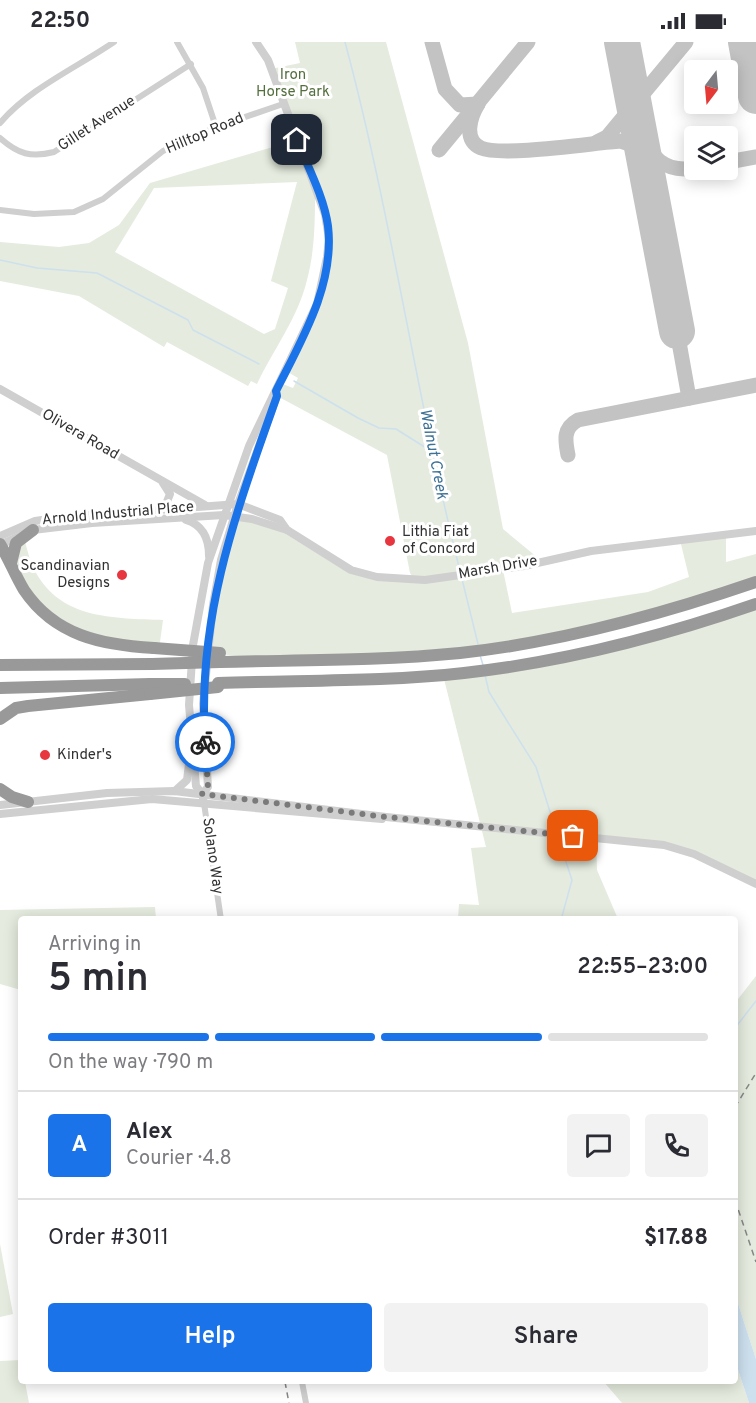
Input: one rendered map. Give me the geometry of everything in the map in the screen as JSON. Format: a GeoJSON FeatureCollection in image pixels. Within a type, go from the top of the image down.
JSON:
{"type":"FeatureCollection","features":[{"type":"Feature","properties":{"kind":"highway"},"geometry":{"type":"LineString","coordinates":[[11,562],[16,543],[33,530]]}},
{"type":"Feature","properties":{"kind":"highway"},"geometry":{"type":"LineString","coordinates":[[0,545],[36,606],[68,630],[101,643],[220,658],[272,661],[428,656],[528,643],[655,615],[756,582]]}},
{"type":"Feature","properties":{"kind":"highway"},"geometry":{"type":"LineString","coordinates":[[0,688],[150,689],[243,682],[431,676],[533,663],[674,632],[756,604]]}},
{"type":"Feature","properties":{"kind":"highway"},"geometry":{"type":"LineString","coordinates":[[0,666],[152,664],[220,658]]}},
{"type":"Feature","properties":{"kind":"highway"},"geometry":{"type":"LineString","coordinates":[[0,719],[16,708],[150,689]]}},
{"type":"Feature","properties":{"kind":"highway"},"geometry":{"type":"LineString","coordinates":[[0,789],[12,797],[28,802]]}},
{"type":"Feature","properties":{"kind":"street"},"geometry":{"type":"LineString","coordinates":[[0,123],[13,108],[32,94],[114,42]]}},
{"type":"Feature","properties":{"kind":"street"},"geometry":{"type":"LineString","coordinates":[[177,42],[203,88],[216,127]]}},
{"type":"Feature","properties":{"kind":"street","name":"Solano Way"},"geometry":{"type":"LineString","coordinates":[[220,916],[204,803],[202,794],[196,786],[191,724],[193,645],[208,563],[258,423],[276,391],[316,304],[328,239],[322,206],[267,60],[256,42]]}},
{"type":"Feature","properties":{"kind":"street","name":"Gillet Avenue"},"geometry":{"type":"LineString","coordinates":[[0,138],[23,154],[38,156],[54,152],[191,64]]}},
{"type":"Feature","properties":{"kind":"street","name":"Hilltop Road"},"geometry":{"type":"LineString","coordinates":[[0,210],[34,214],[74,212],[103,199],[163,151],[216,127],[284,104]]}},
{"type":"Feature","properties":{"kind":"street","name":"Olivera Road"},"geometry":{"type":"LineString","coordinates":[[0,389],[206,506]]}},
{"type":"Feature","properties":{"kind":"street","name":"Solano Way"},"geometry":{"type":"LineString","coordinates":[[202,794],[208,787],[203,714],[208,634],[221,560],[238,504],[277,396],[276,391]]}},
{"type":"Feature","properties":{"kind":"street"},"geometry":{"type":"LineString","coordinates":[[160,480],[170,495],[164,508]]}},
{"type":"Feature","properties":{"kind":"street","name":"Arnold Industrial Place"},"geometry":{"type":"LineString","coordinates":[[0,536],[35,521],[92,513],[238,504]]}},
{"type":"Feature","properties":{"kind":"street","name":"Marsh Drive"},"geometry":{"type":"LineString","coordinates":[[238,504],[280,520],[287,530]]}},
{"type":"Feature","properties":{"kind":"street","name":"Arnold Industrial Place"},"geometry":{"type":"LineString","coordinates":[[0,545],[33,530],[92,523],[235,515]]}},
{"type":"Feature","properties":{"kind":"street","name":"Marsh Drive"},"geometry":{"type":"LineString","coordinates":[[235,515],[287,530],[351,570],[378,577],[425,580],[524,566],[591,551],[756,531]]}},
{"type":"Feature","properties":{"kind":"street"},"geometry":{"type":"LineString","coordinates":[[178,518],[194,522],[204,532],[208,563]]}},
{"type":"Feature","properties":{"kind":"street"},"geometry":{"type":"LineString","coordinates":[[174,791],[181,787],[189,772],[187,731],[191,724]]}},
{"type":"Feature","properties":{"kind":"street"},"geometry":{"type":"LineString","coordinates":[[0,805],[107,793],[174,791],[386,817],[664,845],[713,862],[756,884]]}},
{"type":"Feature","properties":{"kind":"street"},"geometry":{"type":"LineString","coordinates":[[0,814],[152,799],[350,818],[381,820],[386,817]]}},
{"type":"Feature","properties":{"kind":"street"},"geometry":{"type":"LineString","coordinates":[[302,1384],[306,1403]]}},
{"type":"Feature","properties":{"kind":"green space","name":"Iron Horse Park"},"geometry":{"type":"Polygon","coordinates":[[[295,42],[386,42],[468,343],[503,529],[538,558],[524,566],[503,570],[512,613],[648,592],[689,577],[680,540],[726,534],[726,562],[756,554],[756,581],[528,643],[272,661],[206,652],[213,605],[235,515],[276,528],[331,562],[351,570],[414,579],[410,573],[387,455],[277,396],[280,383],[293,388],[298,378],[286,371],[309,324],[329,239],[315,189],[313,246],[303,294],[298,308],[257,384],[251,381],[248,386],[167,342],[164,347],[79,296],[0,281],[0,242],[59,247],[89,243],[119,225],[150,183],[297,140],[271,69],[300,63],[295,42]],[[297,182],[154,188],[115,252],[264,334],[275,329],[288,288],[271,281],[297,182]]]}},
{"type":"Feature","properties":{"kind":"green space"},"geometry":{"type":"Polygon","coordinates":[[[23,535],[35,571],[46,587],[59,599],[74,608],[108,617],[163,620],[159,649],[101,643],[36,606],[12,552],[23,535]]]}},
{"type":"Feature","properties":{"kind":"green space"},"geometry":{"type":"Polygon","coordinates":[[[756,604],[756,884],[665,845],[596,838],[597,870],[617,916],[458,916],[459,904],[479,905],[471,848],[486,847],[443,675],[533,663],[756,604]]]}},
{"type":"Feature","properties":{"kind":"green space"},"geometry":{"type":"Polygon","coordinates":[[[155,907],[156,916],[18,916],[18,989],[0,984],[0,910],[155,907]]]}},
{"type":"Feature","properties":{"kind":"green space"},"geometry":{"type":"Polygon","coordinates":[[[756,976],[756,1359],[738,1303],[738,999],[756,976]]]}},
{"type":"Feature","properties":{"kind":"green space"},"geometry":{"type":"Polygon","coordinates":[[[0,1244],[13,1314],[0,1317],[0,1244]]]}},
{"type":"Feature","properties":{"kind":"green space"},"geometry":{"type":"Polygon","coordinates":[[[18,1360],[18,1384],[25,1384],[29,1403],[0,1403],[0,1361],[18,1360]]]}},
{"type":"Feature","properties":{"kind":"green space"},"geometry":{"type":"Polygon","coordinates":[[[738,1370],[749,1403],[622,1403],[606,1384],[738,1384],[738,1370]]]}},
{"type":"Feature","properties":{"kind":"water"},"geometry":{"type":"Polygon","coordinates":[[[738,1303],[756,1359],[756,1403],[749,1403],[738,1370],[738,1303]]]}},
{"type":"Feature","properties":{"kind":"waterway","name":"Walnut Creek"},"geometry":{"type":"LineString","coordinates":[[345,42],[377,174],[430,439],[460,571]]}},
{"type":"Feature","properties":{"kind":"waterway"},"geometry":{"type":"LineString","coordinates":[[0,260],[37,268],[97,273],[188,320],[193,330],[259,364]]}},
{"type":"Feature","properties":{"kind":"waterway"},"geometry":{"type":"LineString","coordinates":[[294,381],[358,418],[379,428],[396,429],[431,451]]}},
{"type":"Feature","properties":{"kind":"waterway","name":"Walnut Creek"},"geometry":{"type":"LineString","coordinates":[[462,579],[478,644]]}},
{"type":"Feature","properties":{"kind":"waterway","name":"Walnut Creek"},"geometry":{"type":"LineString","coordinates":[[480,655],[483,665]]}},
{"type":"Feature","properties":{"kind":"waterway","name":"Walnut Creek"},"geometry":{"type":"LineString","coordinates":[[485,675],[489,692],[536,767],[556,831]]}},
{"type":"Feature","properties":{"kind":"waterway","name":"Walnut Creek"},"geometry":{"type":"LineString","coordinates":[[558,838],[572,880],[562,916]]}},
{"type":"Feature","properties":{"kind":"waterway"},"geometry":{"type":"LineString","coordinates":[[738,1024],[756,1001]]}},
{"type":"Feature","properties":{"kind":"taxiway"},"geometry":{"type":"LineString","coordinates":[[432,42],[445,89],[460,105],[478,104]]}},
{"type":"Feature","properties":{"kind":"taxiway"},"geometry":{"type":"LineString","coordinates":[[439,150],[528,42]]}},
{"type":"Feature","properties":{"kind":"taxiway"},"geometry":{"type":"LineString","coordinates":[[597,142],[607,137],[686,42]]}},
{"type":"Feature","properties":{"kind":"taxiway"},"geometry":{"type":"LineString","coordinates":[[478,104],[471,122],[470,134],[475,144],[481,148],[508,151],[548,149],[620,141],[635,146],[645,161]]}},
{"type":"Feature","properties":{"kind":"taxiway"},"geometry":{"type":"LineString","coordinates":[[639,131],[648,148],[660,161],[675,168],[684,169]]}},
{"type":"Feature","properties":{"kind":"taxiway"},"geometry":{"type":"LineString","coordinates":[[738,160],[756,157]]}},
{"type":"Feature","properties":{"kind":"taxiway"},"geometry":{"type":"LineString","coordinates":[[677,331],[689,398]]}},
{"type":"Feature","properties":{"kind":"taxiway"},"geometry":{"type":"LineString","coordinates":[[568,455],[567,431],[578,420],[756,385]]}},
{"type":"Feature","properties":{"kind":"runway"},"geometry":{"type":"LineString","coordinates":[[622,42],[677,331]]}},
{"type":"Feature","properties":{"kind":"runway"},"geometry":{"type":"LineString","coordinates":[[746,42],[756,96]]}},
{"type":"Feature","properties":{"kind":"railway"},"geometry":{"type":"LineString","coordinates":[[738,1102],[756,1073]]}},
{"type":"Feature","properties":{"kind":"railway"},"geometry":{"type":"LineString","coordinates":[[738,1209],[756,1262]]}},
{"type":"Feature","properties":{"kind":"railway"},"geometry":{"type":"LineString","coordinates":[[285,1384],[289,1403]]}},
{"type":"Feature","properties":{"kind":"way so far"},"geometry":{"type":"LineString","coordinates":[[205,742],[208,787],[202,794],[289,803],[386,817],[573,836]]}},
{"type":"Feature","properties":{"kind":"place","name":"Lithia Fiat of Concord"},"geometry":{"type":"Point","coordinates":[390,541]}},
{"type":"Feature","properties":{"kind":"place","name":"Scandinavian Designs"},"geometry":{"type":"Point","coordinates":[122,575]}},
{"type":"Feature","properties":{"kind":"place","name":"Kinder's"},"geometry":{"type":"Point","coordinates":[45,755]}},
{"type":"Feature","properties":{"kind":"route"},"geometry":{"type":"LineString","coordinates":[[205,742],[203,704],[208,634],[221,560],[238,504],[277,396],[276,391],[309,324],[316,304],[327,256],[328,226],[325,214],[297,140]]}}]}
